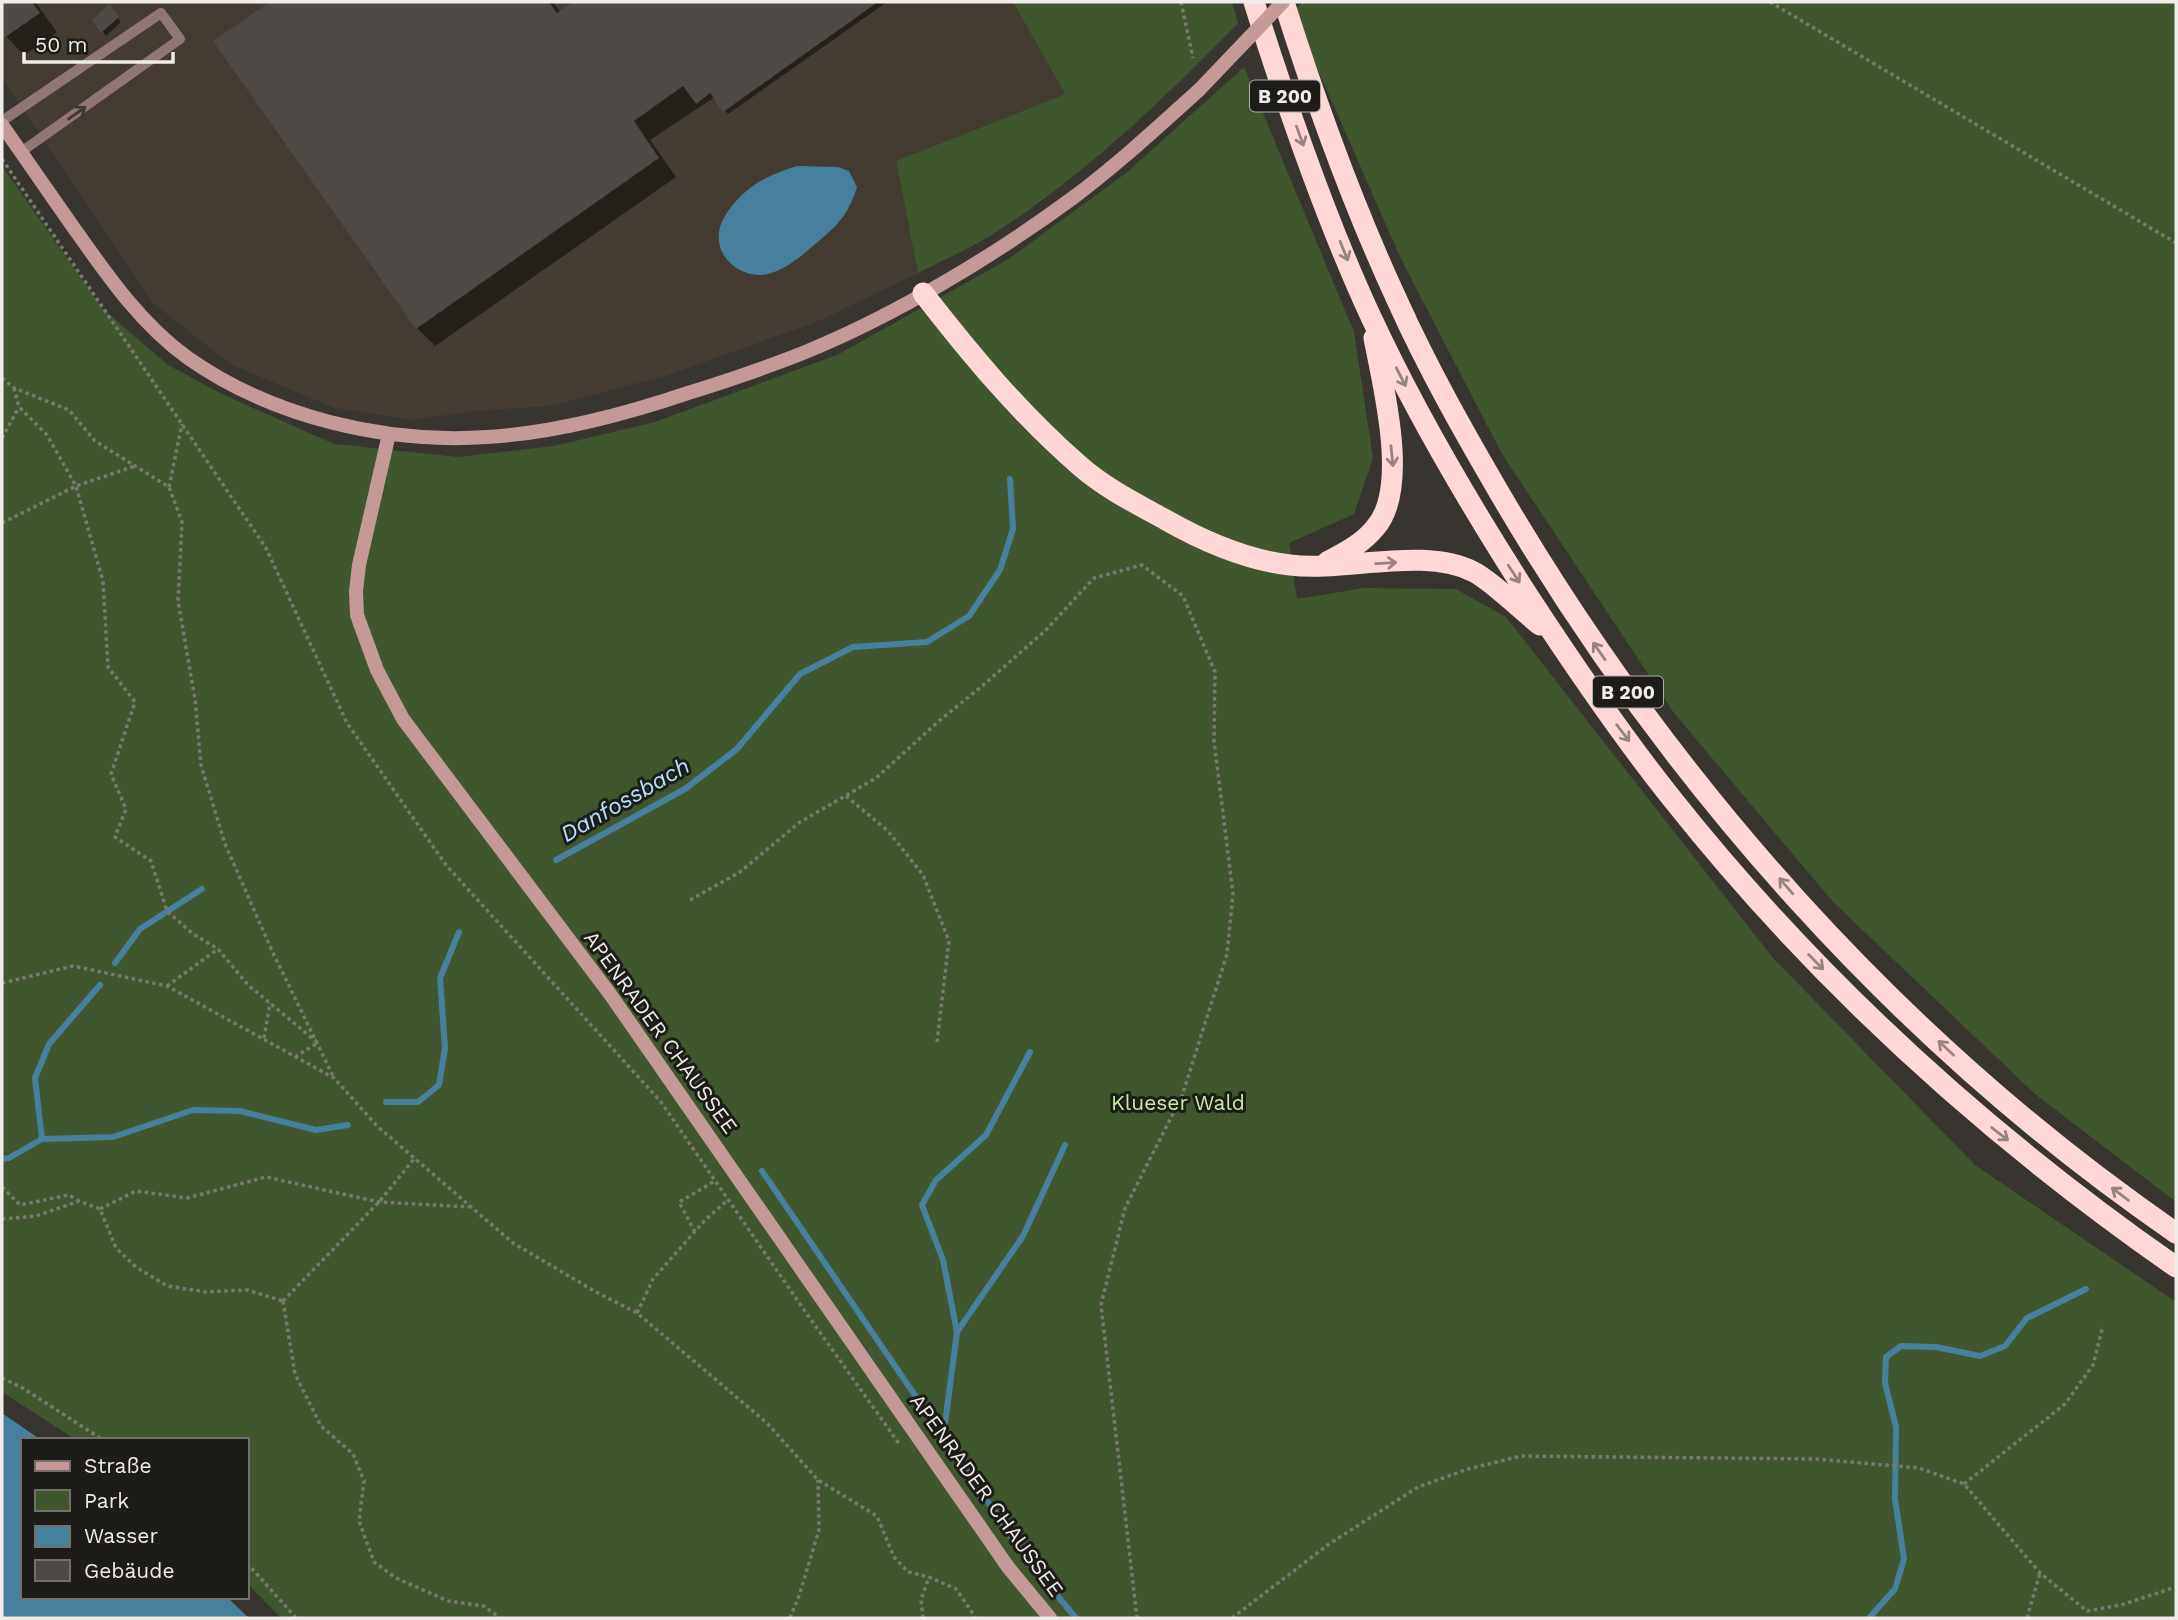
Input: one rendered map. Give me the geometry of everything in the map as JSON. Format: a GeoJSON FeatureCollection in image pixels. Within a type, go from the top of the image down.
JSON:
{"type":"FeatureCollection","features":[{"type":"Feature","properties":{"kind":"highway","name":"B 200"},"geometry":{"type":"LineString","coordinates":[[1254,2],[1275,70],[1370,316],[1450,468],[1501,554],[1555,638],[1604,707],[1674,801],[1803,948],[1892,1039],[1990,1127],[2106,1219],[2176,1268]]}},
{"type":"Feature","properties":{"kind":"highway","name":"B 200"},"geometry":{"type":"LineString","coordinates":[[1284,2],[1343,173],[1396,300],[1425,359],[1527,540],[1627,690],[1697,783],[1824,930],[2008,1106],[2123,1196],[2176,1233]]}},
{"type":"Feature","properties":{"kind":"highway"},"geometry":{"type":"LineString","coordinates":[[923,293],[986,371],[1029,418],[1082,468],[1132,502],[1193,536],[1255,559],[1291,566],[1424,561],[1451,563],[1476,573],[1555,638]]}},
{"type":"Feature","properties":{"kind":"highway"},"geometry":{"type":"LineString","coordinates":[[1318,566],[1353,548],[1377,527],[1388,503],[1394,473],[1387,413],[1370,316]]}},
{"type":"Feature","properties":{"kind":"main road"},"geometry":{"type":"LineString","coordinates":[[2,123],[104,271],[140,314],[186,356],[234,386],[286,408],[335,422],[434,438],[487,438],[564,428],[648,407],[802,353],[923,293],[1015,237],[1074,197],[1131,152],[1199,90],[1284,2]]}},
{"type":"Feature","properties":{"kind":"main road","name":"APENRADER CHAUSSEE"},"geometry":{"type":"LineString","coordinates":[[390,433],[359,565],[357,615],[377,670],[403,719],[610,994],[1007,1567],[1050,1618]]}},
{"type":"Feature","properties":{"kind":"lane"},"geometry":{"type":"LineString","coordinates":[[2,123],[161,13],[180,39],[21,152]]}},
{"type":"Feature","properties":{"kind":"path"},"geometry":{"type":"LineString","coordinates":[[1181,2],[1193,58]]}},
{"type":"Feature","properties":{"kind":"path"},"geometry":{"type":"LineString","coordinates":[[1770,2],[2176,243]]}},
{"type":"Feature","properties":{"kind":"path"},"geometry":{"type":"LineString","coordinates":[[2,159],[266,548],[348,723],[446,865],[661,1102],[906,1454]]}},
{"type":"Feature","properties":{"kind":"path"},"geometry":{"type":"LineString","coordinates":[[2,378],[14,388],[69,410],[94,441],[169,487]]}},
{"type":"Feature","properties":{"kind":"path"},"geometry":{"type":"LineString","coordinates":[[14,388],[19,407],[47,435],[76,486],[103,580],[108,667],[135,702],[111,774],[126,810],[115,837],[151,861],[167,911],[192,933],[218,949],[248,985],[318,1043]]}},
{"type":"Feature","properties":{"kind":"path"},"geometry":{"type":"LineString","coordinates":[[2,438],[19,407]]}},
{"type":"Feature","properties":{"kind":"path"},"geometry":{"type":"LineString","coordinates":[[183,424],[169,487],[182,522],[178,601],[195,699],[201,765],[225,844],[334,1077],[377,1126],[513,1243],[637,1313],[767,1423],[818,1480],[877,1516],[894,1558],[908,1572],[929,1577],[956,1589],[976,1618]]}},
{"type":"Feature","properties":{"kind":"path"},"geometry":{"type":"LineString","coordinates":[[2,523],[76,486],[135,466]]}},
{"type":"Feature","properties":{"kind":"path"},"geometry":{"type":"LineString","coordinates":[[690,901],[740,872],[800,822],[876,778],[1045,631],[1094,578],[1142,565],[1183,596],[1215,672],[1214,741],[1233,894],[1227,954],[1182,1096],[1125,1208],[1101,1305],[1137,1618]]}},
{"type":"Feature","properties":{"kind":"path"},"geometry":{"type":"LineString","coordinates":[[846,796],[888,831],[923,876],[949,941],[937,1042]]}},
{"type":"Feature","properties":{"kind":"path"},"geometry":{"type":"LineString","coordinates":[[167,986],[218,949]]}},
{"type":"Feature","properties":{"kind":"path"},"geometry":{"type":"LineString","coordinates":[[2,983],[73,966],[167,986],[334,1077]]}},
{"type":"Feature","properties":{"kind":"path"},"geometry":{"type":"LineString","coordinates":[[264,1038],[270,1003]]}},
{"type":"Feature","properties":{"kind":"path"},"geometry":{"type":"LineString","coordinates":[[296,1056],[318,1043]]}},
{"type":"Feature","properties":{"kind":"path"},"geometry":{"type":"LineString","coordinates":[[283,1301],[379,1202],[415,1158]]}},
{"type":"Feature","properties":{"kind":"path"},"geometry":{"type":"LineString","coordinates":[[100,1209],[136,1191],[187,1198],[266,1177],[379,1202],[472,1207]]}},
{"type":"Feature","properties":{"kind":"path"},"geometry":{"type":"LineString","coordinates":[[695,1231],[679,1202],[715,1180]]}},
{"type":"Feature","properties":{"kind":"path"},"geometry":{"type":"LineString","coordinates":[[637,1313],[653,1279],[695,1231],[744,1184]]}},
{"type":"Feature","properties":{"kind":"path"},"geometry":{"type":"LineString","coordinates":[[2,1187],[20,1205],[69,1195],[100,1209],[116,1248],[136,1267],[167,1286],[206,1292],[247,1290],[283,1301]]}},
{"type":"Feature","properties":{"kind":"path"},"geometry":{"type":"LineString","coordinates":[[2,1220],[36,1216],[79,1201]]}},
{"type":"Feature","properties":{"kind":"path"},"geometry":{"type":"LineString","coordinates":[[283,1301],[295,1374],[321,1426],[353,1454],[364,1481],[359,1521],[374,1562],[396,1578],[448,1601],[484,1606],[500,1618]]}},
{"type":"Feature","properties":{"kind":"path"},"geometry":{"type":"LineString","coordinates":[[1964,1484],[2065,1404],[2093,1365],[2103,1326]]}},
{"type":"Feature","properties":{"kind":"path"},"geometry":{"type":"LineString","coordinates":[[2,1378],[21,1387],[100,1438]]}},
{"type":"Feature","properties":{"kind":"path"},"geometry":{"type":"LineString","coordinates":[[1232,1618],[1329,1544],[1418,1487],[1468,1469],[1521,1456],[1816,1459],[1919,1468],[1964,1484],[2040,1573],[2087,1611],[2121,1605],[2176,1587]]}},
{"type":"Feature","properties":{"kind":"path"},"geometry":{"type":"LineString","coordinates":[[790,1618],[819,1530],[818,1480]]}},
{"type":"Feature","properties":{"kind":"path"},"geometry":{"type":"LineString","coordinates":[[248,1564],[296,1618]]}},
{"type":"Feature","properties":{"kind":"path"},"geometry":{"type":"LineString","coordinates":[[2026,1618],[2040,1573]]}},
{"type":"Feature","properties":{"kind":"path"},"geometry":{"type":"LineString","coordinates":[[923,1618],[921,1600],[929,1577]]}},
{"type":"Feature","properties":{"kind":"shaded area"},"geometry":{"type":"Polygon","coordinates":[[[2,2],[1013,2],[1065,94],[896,161],[918,273],[819,321],[668,375],[551,406],[473,411],[414,420],[334,408],[232,365],[154,304],[2,78],[2,2]]]}},
{"type":"Feature","properties":{"kind":"green space"},"geometry":{"type":"Polygon","coordinates":[[[1013,2],[1232,2],[1238,23],[1151,109],[1057,190],[990,236],[918,273],[896,161],[1065,94],[1013,2]]]}},
{"type":"Feature","properties":{"kind":"green space"},"geometry":{"type":"Polygon","coordinates":[[[1302,2],[2176,2],[2176,1202],[2035,1094],[1833,902],[1674,713],[1502,454],[1401,259],[1293,13],[1302,2]]]}},
{"type":"Feature","properties":{"kind":"green space","name":"Klueser Wald"},"geometry":{"type":"Polygon","coordinates":[[[1244,67],[1354,332],[1373,458],[1354,514],[1289,543],[1297,599],[1364,588],[1456,589],[1506,617],[1773,958],[1975,1165],[2176,1302],[2176,1618],[281,1618],[248,1584],[248,1438],[73,1438],[2,1392],[2,166],[103,309],[168,365],[222,394],[334,444],[458,457],[554,446],[655,422],[837,355],[1007,260],[1126,173],[1244,67]]]}},
{"type":"Feature","properties":{"kind":"water"},"geometry":{"type":"Polygon","coordinates":[[[797,166],[838,167],[849,171],[857,187],[850,206],[828,233],[786,266],[768,274],[758,275],[739,269],[731,264],[720,247],[720,227],[725,216],[734,203],[757,183],[797,166]]]}},
{"type":"Feature","properties":{"kind":"water"},"geometry":{"type":"Polygon","coordinates":[[[2,1413],[38,1438],[21,1438],[21,1599],[229,1599],[249,1618],[2,1618],[2,1413]]]}},
{"type":"Feature","properties":{"kind":"building"},"geometry":{"type":"Polygon","coordinates":[[[2,2],[32,2],[40,13],[4,38],[2,2]]]}},
{"type":"Feature","properties":{"kind":"building"},"geometry":{"type":"Polygon","coordinates":[[[270,2],[549,2],[557,13],[573,2],[878,2],[723,112],[710,93],[696,104],[683,86],[634,121],[659,158],[416,329],[213,41],[270,2]]]}},
{"type":"Feature","properties":{"kind":"building"},"geometry":{"type":"Polygon","coordinates":[[[109,4],[119,17],[101,33],[92,20],[109,4]]]}},
{"type":"Feature","properties":{"kind":"waterway","name":"Danfossbach"},"geometry":{"type":"LineString","coordinates":[[556,860],[685,789],[737,749],[800,674],[853,647],[927,642],[969,616],[1000,570],[1013,529],[1010,479]]}},
{"type":"Feature","properties":{"kind":"waterway"},"geometry":{"type":"LineString","coordinates":[[115,963],[140,929],[202,889]]}},
{"type":"Feature","properties":{"kind":"waterway","name":"Danfossbach"},"geometry":{"type":"LineString","coordinates":[[386,1102],[418,1102],[439,1085],[445,1048],[440,978],[459,932]]}},
{"type":"Feature","properties":{"kind":"waterway"},"geometry":{"type":"LineString","coordinates":[[42,1139],[35,1078],[49,1044],[100,985]]}},
{"type":"Feature","properties":{"kind":"waterway"},"geometry":{"type":"LineString","coordinates":[[943,1439],[957,1332],[943,1260],[922,1205],[936,1180],[986,1135],[1030,1052]]}},
{"type":"Feature","properties":{"kind":"waterway","name":"Danfossbach"},"geometry":{"type":"LineString","coordinates":[[2,1159],[9,1158],[42,1139],[113,1137],[193,1110],[240,1111],[316,1130],[348,1125]]}},
{"type":"Feature","properties":{"kind":"waterway"},"geometry":{"type":"LineString","coordinates":[[957,1332],[1023,1236],[1065,1145]]}},
{"type":"Feature","properties":{"kind":"waterway"},"geometry":{"type":"LineString","coordinates":[[762,1171],[1026,1558],[1076,1618]]}},
{"type":"Feature","properties":{"kind":"waterway"},"geometry":{"type":"LineString","coordinates":[[1869,1618],[1895,1589],[1904,1559],[1895,1499],[1896,1427],[1885,1383],[1886,1357],[1901,1346],[1936,1347],[1980,1356],[2005,1346],[2027,1318],[2086,1289]]}}]}
